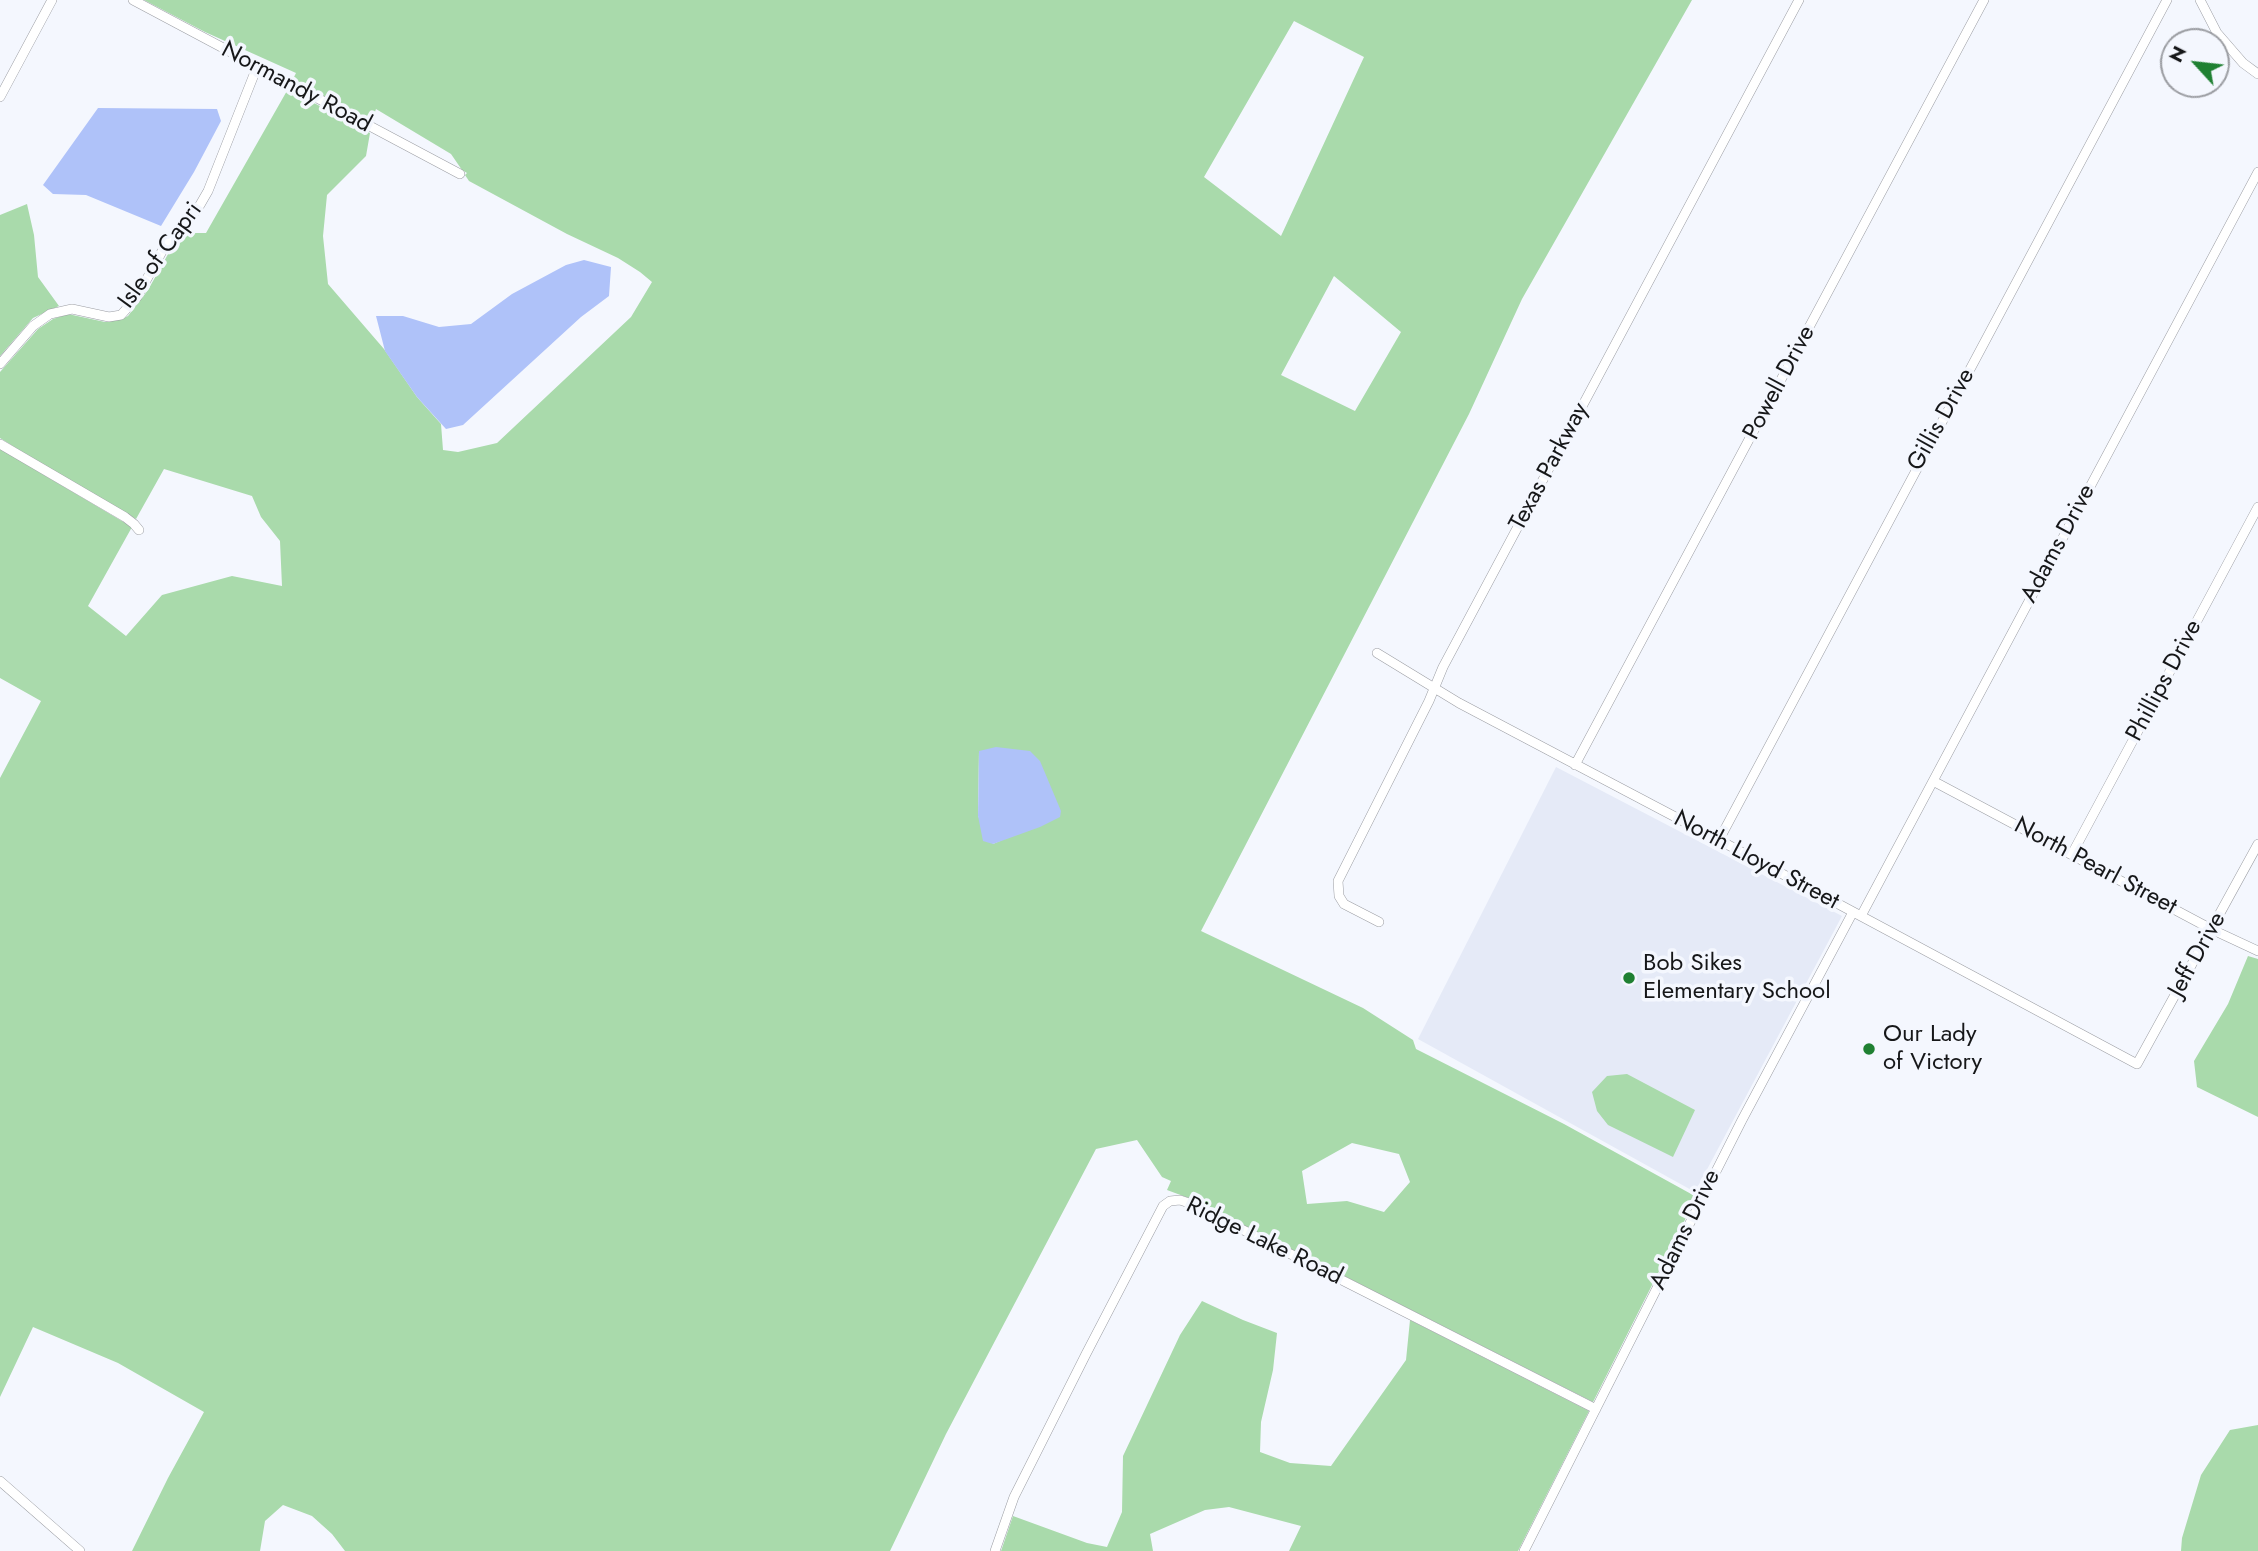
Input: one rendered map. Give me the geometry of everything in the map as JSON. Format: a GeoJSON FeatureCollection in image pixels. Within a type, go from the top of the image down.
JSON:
{"type":"FeatureCollection","features":[{"type":"Feature","properties":{"kind":"street"},"geometry":{"type":"LineString","coordinates":[[0,97],[52,0]]}},
{"type":"Feature","properties":{"kind":"street","name":"Normandy Road"},"geometry":{"type":"LineString","coordinates":[[133,0],[460,174]]}},
{"type":"Feature","properties":{"kind":"street","name":"Texas Parkway"},"geometry":{"type":"LineString","coordinates":[[1379,922],[1344,904],[1339,896],[1338,881],[1450,655],[1799,0]]}},
{"type":"Feature","properties":{"kind":"street","name":"Powell Drive"},"geometry":{"type":"LineString","coordinates":[[1575,765],[1984,0]]}},
{"type":"Feature","properties":{"kind":"street","name":"Gillis Drive"},"geometry":{"type":"LineString","coordinates":[[1719,840],[2166,0]]}},
{"type":"Feature","properties":{"kind":"street"},"geometry":{"type":"LineString","coordinates":[[2200,0],[2217,33],[2243,63],[2258,74]]}},
{"type":"Feature","properties":{"kind":"street","name":"Isle of Capri"},"geometry":{"type":"LineString","coordinates":[[0,365],[37,323],[50,314],[72,309],[109,317],[121,314],[137,297],[166,244],[197,210],[208,191],[257,67]]}},
{"type":"Feature","properties":{"kind":"street","name":"Adams Drive"},"geometry":{"type":"LineString","coordinates":[[1524,1551],[1742,1120],[1933,781],[2258,172]]}},
{"type":"Feature","properties":{"kind":"street"},"geometry":{"type":"LineString","coordinates":[[0,444],[125,517],[139,530]]}},
{"type":"Feature","properties":{"kind":"street","name":"Phillips Drive"},"geometry":{"type":"LineString","coordinates":[[2072,855],[2258,507]]}},
{"type":"Feature","properties":{"kind":"street","name":"North Lloyd Street"},"geometry":{"type":"LineString","coordinates":[[1377,653],[1434,688],[1575,765],[2137,1065]]}},
{"type":"Feature","properties":{"kind":"street","name":"North Pearl Street"},"geometry":{"type":"LineString","coordinates":[[1933,781],[2213,930],[2258,951]]}},
{"type":"Feature","properties":{"kind":"street","name":"Jeff Drive"},"geometry":{"type":"LineString","coordinates":[[2137,1065],[2258,844]]}},
{"type":"Feature","properties":{"kind":"street","name":"Ridge Lake Road"},"geometry":{"type":"LineString","coordinates":[[995,1551],[1014,1497],[1163,1206],[1170,1201],[1180,1200],[1192,1204],[1596,1409]]}},
{"type":"Feature","properties":{"kind":"street"},"geometry":{"type":"LineString","coordinates":[[0,1481],[80,1551]]}},
{"type":"Feature","properties":{"kind":"shaded area","name":"Bob Sikes Elementary School"},"geometry":{"type":"Polygon","coordinates":[[[1556,767],[1842,916],[1695,1192],[1418,1039],[1556,767]]]}},
{"type":"Feature","properties":{"kind":"green space"},"geometry":{"type":"Polygon","coordinates":[[[144,0],[1692,0],[1522,299],[1469,414],[1201,931],[1363,1008],[1413,1040],[1416,1049],[1564,1124],[1693,1195],[1698,1194],[1593,1402],[1194,1200],[1167,1190],[1171,1181],[1162,1177],[1137,1140],[1096,1149],[946,1434],[890,1551],[345,1551],[332,1534],[312,1516],[283,1505],[265,1521],[260,1551],[132,1551],[204,1412],[118,1363],[33,1327],[0,1397],[0,778],[41,701],[0,678],[0,449],[132,527],[88,606],[126,636],[162,595],[232,576],[282,586],[280,541],[261,517],[252,496],[164,469],[136,519],[19,450],[0,438],[0,372],[38,329],[53,319],[68,314],[105,322],[128,316],[148,290],[177,238],[182,233],[206,233],[288,89],[370,133],[366,156],[327,195],[323,236],[328,284],[384,349],[417,397],[441,424],[443,450],[458,452],[497,443],[631,317],[652,282],[618,258],[469,181],[465,175],[467,173],[451,154],[376,109],[371,124],[292,81],[296,73],[205,32],[144,0]],[[1294,21],[1204,177],[1281,236],[1364,57],[1294,21]],[[1334,276],[1281,375],[1355,411],[1401,332],[1334,276]],[[979,751],[978,816],[993,844],[1011,836],[979,751]],[[1352,1143],[1302,1171],[1307,1204],[1347,1201],[1384,1212],[1410,1182],[1399,1154],[1352,1143]]]}},
{"type":"Feature","properties":{"kind":"green space"},"geometry":{"type":"Polygon","coordinates":[[[27,204],[34,235],[38,277],[59,306],[33,318],[0,356],[0,215],[27,204]]]}},
{"type":"Feature","properties":{"kind":"green space"},"geometry":{"type":"Polygon","coordinates":[[[2248,956],[2258,959],[2258,1117],[2197,1087],[2194,1061],[2228,1004],[2248,956]]]}},
{"type":"Feature","properties":{"kind":"green space"},"geometry":{"type":"Polygon","coordinates":[[[1627,1074],[1695,1110],[1673,1157],[1608,1125],[1597,1111],[1592,1092],[1607,1076],[1627,1074]]]}},
{"type":"Feature","properties":{"kind":"green space"},"geometry":{"type":"Polygon","coordinates":[[[1202,1301],[1277,1333],[1273,1370],[1261,1422],[1260,1452],[1290,1463],[1331,1466],[1406,1360],[1410,1320],[1589,1411],[1518,1551],[1289,1551],[1301,1526],[1229,1507],[1205,1510],[1150,1534],[1153,1551],[1001,1551],[1013,1516],[1087,1543],[1107,1547],[1122,1512],[1123,1456],[1180,1335],[1202,1301]]]}},
{"type":"Feature","properties":{"kind":"green space"},"geometry":{"type":"Polygon","coordinates":[[[2258,1425],[2258,1551],[2181,1551],[2182,1538],[2201,1475],[2230,1430],[2258,1425]]]}},
{"type":"Feature","properties":{"kind":"water"},"geometry":{"type":"Polygon","coordinates":[[[98,108],[217,109],[221,121],[161,226],[86,195],[53,194],[43,185],[98,108]]]}},
{"type":"Feature","properties":{"kind":"water"},"geometry":{"type":"Polygon","coordinates":[[[584,260],[611,267],[609,296],[581,317],[463,425],[446,429],[417,397],[385,351],[376,316],[403,316],[439,327],[471,324],[512,294],[566,265],[584,260]]]}},
{"type":"Feature","properties":{"kind":"water"},"geometry":{"type":"Polygon","coordinates":[[[996,747],[1030,751],[1040,761],[1061,811],[1060,817],[1040,827],[993,844],[983,841],[978,816],[979,751],[996,747]]]}},
{"type":"Feature","properties":{"kind":"place","name":"Bob Sikes Elementary School"},"geometry":{"type":"Point","coordinates":[1629,978]}},
{"type":"Feature","properties":{"kind":"place","name":"Our Lady of Victory"},"geometry":{"type":"Point","coordinates":[1869,1049]}}]}
